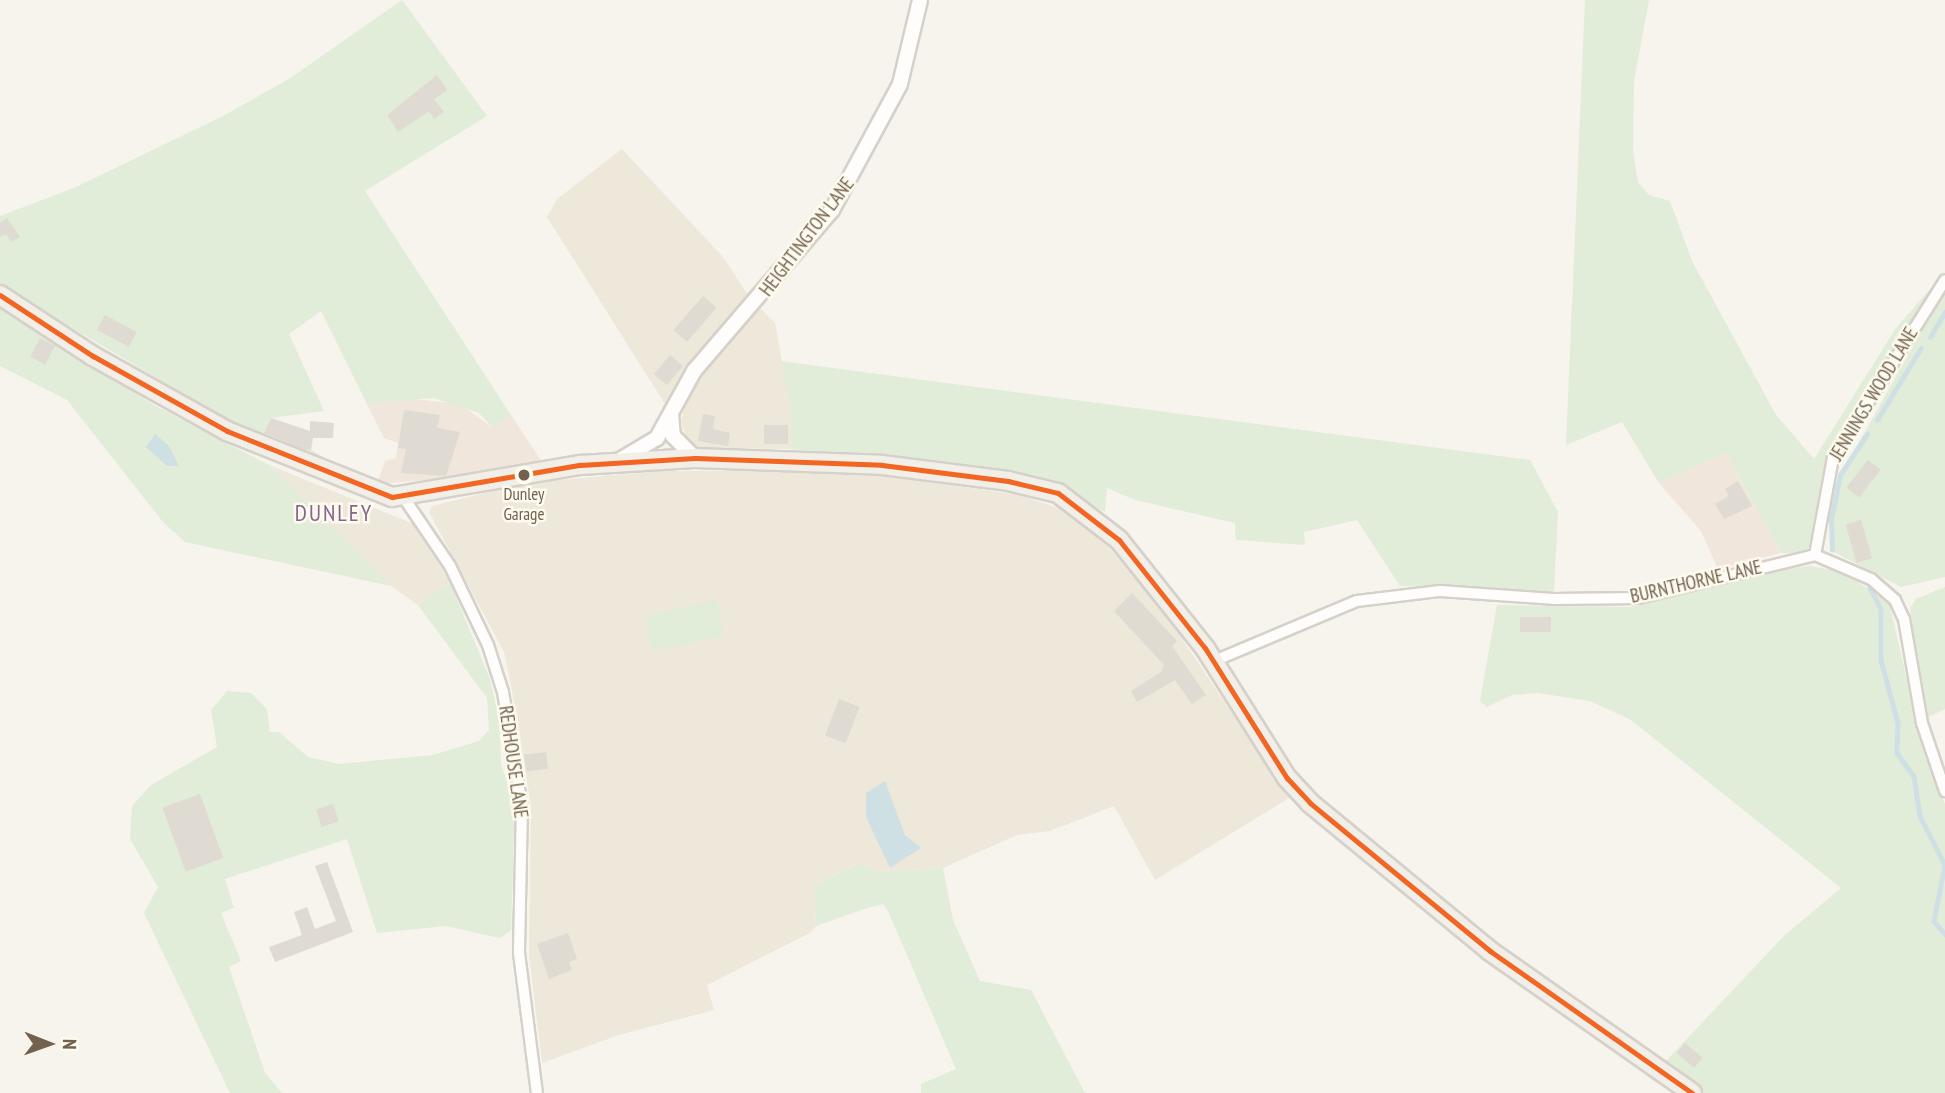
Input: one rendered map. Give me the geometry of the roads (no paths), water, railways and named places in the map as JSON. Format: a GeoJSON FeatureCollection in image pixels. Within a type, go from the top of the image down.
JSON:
{"type":"FeatureCollection","features":[{"type":"Feature","properties":{"kind":"main road"},"geometry":{"type":"LineString","coordinates":[[0,295],[93,356],[227,431],[364,489],[404,498],[619,461],[695,458],[882,465],[1008,481],[1058,493],[1119,540],[1214,662],[1282,771],[1310,803],[1490,951],[1692,1093]]}},
{"type":"Feature","properties":{"kind":"street","name":"HEIGHTINGTON LANE"},"geometry":{"type":"LineString","coordinates":[[619,461],[651,445],[694,371],[802,251],[851,179],[904,74],[920,0]]}},
{"type":"Feature","properties":{"kind":"street","name":"JENNINGS WOOD LANE"},"geometry":{"type":"LineString","coordinates":[[1815,555],[1833,458],[1945,280]]}},
{"type":"Feature","properties":{"kind":"street"},"geometry":{"type":"LineString","coordinates":[[671,414],[673,436],[695,458]]}},
{"type":"Feature","properties":{"kind":"street","name":"REDHOUSE LANE"},"geometry":{"type":"LineString","coordinates":[[404,498],[450,566],[488,645],[503,692],[523,806],[520,964],[537,1093]]}},
{"type":"Feature","properties":{"kind":"street"},"geometry":{"type":"LineString","coordinates":[[1815,555],[1871,579],[1895,600],[1904,619],[1922,723],[1945,791]]}},
{"type":"Feature","properties":{"kind":"street","name":"BURNTHORNE LANE"},"geometry":{"type":"LineString","coordinates":[[1214,662],[1308,619],[1368,599],[1440,591],[1553,599],[1639,598],[1815,555]]}},
{"type":"Feature","properties":{"kind":"waterway"},"geometry":{"type":"LineString","coordinates":[[1930,337],[1945,312]]}},
{"type":"Feature","properties":{"kind":"waterway"},"geometry":{"type":"LineString","coordinates":[[1877,420],[1921,348]]}},
{"type":"Feature","properties":{"kind":"waterway"},"geometry":{"type":"LineString","coordinates":[[1832,550],[1831,520],[1840,475],[1867,434]]}},
{"type":"Feature","properties":{"kind":"waterway"},"geometry":{"type":"LineString","coordinates":[[1870,588],[1881,609],[1881,660],[1898,723],[1897,753],[1914,776],[1920,816],[1945,865],[1934,921],[1945,934]]}},
{"type":"Feature","properties":{"kind":"place","name":"Dunley Garage"},"geometry":{"type":"Point","coordinates":[524,475]}},
{"type":"Feature","properties":{"kind":"district","name":"DUNLEY"},"geometry":{"type":"Point","coordinates":[334,513]}}]}
